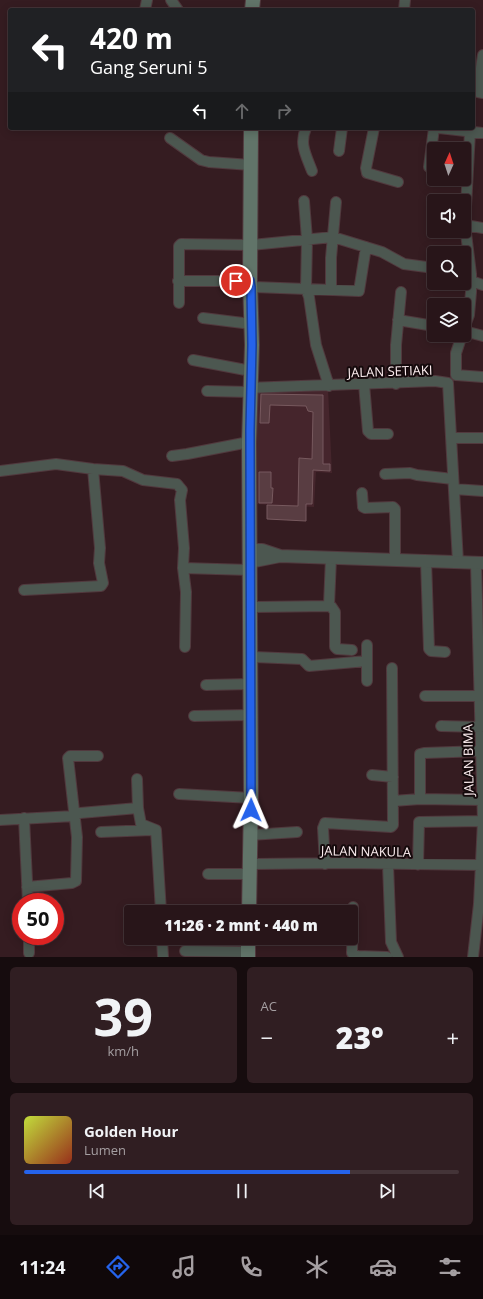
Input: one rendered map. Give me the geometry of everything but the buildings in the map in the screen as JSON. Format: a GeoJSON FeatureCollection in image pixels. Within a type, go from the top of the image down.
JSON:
{"type":"FeatureCollection","features":[{"type":"Feature","properties":{"kind":"main road"},"geometry":{"type":"LineString","coordinates":[[249,905],[251,798],[251,130]]}},
{"type":"Feature","properties":{"kind":"street"},"geometry":{"type":"LineString","coordinates":[[483,55],[478,88],[478,92],[483,93]]}},
{"type":"Feature","properties":{"kind":"street"},"geometry":{"type":"LineString","coordinates":[[305,130],[302,140],[312,171]]}},
{"type":"Feature","properties":{"kind":"street"},"geometry":{"type":"LineString","coordinates":[[339,152],[342,130]]}},
{"type":"Feature","properties":{"kind":"street"},"geometry":{"type":"LineString","coordinates":[[374,130],[366,168],[367,173],[398,182]]}},
{"type":"Feature","properties":{"kind":"street"},"geometry":{"type":"LineString","coordinates":[[432,142],[434,130]]}},
{"type":"Feature","properties":{"kind":"street"},"geometry":{"type":"LineString","coordinates":[[454,130],[483,133]]}},
{"type":"Feature","properties":{"kind":"street"},"geometry":{"type":"LineString","coordinates":[[467,194],[470,132]]}},
{"type":"Feature","properties":{"kind":"street"},"geometry":{"type":"LineString","coordinates":[[170,138],[201,160],[251,165]]}},
{"type":"Feature","properties":{"kind":"street"},"geometry":{"type":"LineString","coordinates":[[304,201],[307,239],[306,289],[309,296],[316,345],[329,386]]}},
{"type":"Feature","properties":{"kind":"street"},"geometry":{"type":"LineString","coordinates":[[331,289],[331,258],[336,202]]}},
{"type":"Feature","properties":{"kind":"street"},"geometry":{"type":"LineString","coordinates":[[471,226],[483,228]]}},
{"type":"Feature","properties":{"kind":"street"},"geometry":{"type":"LineString","coordinates":[[179,303],[178,281],[180,245],[185,244],[251,245],[333,237],[382,252],[404,264],[427,267]]}},
{"type":"Feature","properties":{"kind":"street"},"geometry":{"type":"LineString","coordinates":[[178,281],[251,284],[306,289],[360,290],[366,247]]}},
{"type":"Feature","properties":{"kind":"street"},"geometry":{"type":"LineString","coordinates":[[471,277],[483,285]]}},
{"type":"Feature","properties":{"kind":"street"},"geometry":{"type":"LineString","coordinates":[[396,384],[398,320],[401,292]]}},
{"type":"Feature","properties":{"kind":"street"},"geometry":{"type":"LineString","coordinates":[[203,318],[251,324]]}},
{"type":"Feature","properties":{"kind":"street"},"geometry":{"type":"LineString","coordinates":[[398,320],[427,325]]}},
{"type":"Feature","properties":{"kind":"street"},"geometry":{"type":"LineString","coordinates":[[471,332],[483,336]]}},
{"type":"Feature","properties":{"kind":"street"},"geometry":{"type":"LineString","coordinates":[[448,383],[456,375],[456,353],[460,342]]}},
{"type":"Feature","properties":{"kind":"street"},"geometry":{"type":"LineString","coordinates":[[193,360],[251,370]]}},
{"type":"Feature","properties":{"kind":"street"},"geometry":{"type":"LineString","coordinates":[[456,375],[483,377]]}},
{"type":"Feature","properties":{"kind":"street","name":"JALAN SETIAKI"},"geometry":{"type":"LineString","coordinates":[[207,391],[396,384],[435,381],[448,383],[458,562]]}},
{"type":"Feature","properties":{"kind":"street"},"geometry":{"type":"LineString","coordinates":[[364,384],[368,431],[371,434],[388,434]]}},
{"type":"Feature","properties":{"kind":"street"},"geometry":{"type":"LineString","coordinates":[[451,438],[483,438]]}},
{"type":"Feature","properties":{"kind":"street"},"geometry":{"type":"LineString","coordinates":[[172,456],[250,442]]}},
{"type":"Feature","properties":{"kind":"street"},"geometry":{"type":"LineString","coordinates":[[0,471],[56,464],[123,471],[143,480],[178,484],[182,490],[180,500],[184,548],[183,568],[186,592],[185,647]]}},
{"type":"Feature","properties":{"kind":"street"},"geometry":{"type":"LineString","coordinates":[[24,590],[101,586],[103,583],[99,563],[100,548],[93,469]]}},
{"type":"Feature","properties":{"kind":"street"},"geometry":{"type":"LineString","coordinates":[[385,474],[410,473],[483,491]]}},
{"type":"Feature","properties":{"kind":"street"},"geometry":{"type":"LineString","coordinates":[[362,493],[364,508],[393,507],[395,509],[395,560]]}},
{"type":"Feature","properties":{"kind":"street"},"geometry":{"type":"LineString","coordinates":[[183,568],[280,556],[480,563]]}},
{"type":"Feature","properties":{"kind":"street"},"geometry":{"type":"LineString","coordinates":[[329,605],[331,558]]}},
{"type":"Feature","properties":{"kind":"street"},"geometry":{"type":"LineString","coordinates":[[426,560],[429,649],[431,651],[445,652]]}},
{"type":"Feature","properties":{"kind":"street","name":"JALAN BIMA"},"geometry":{"type":"LineString","coordinates":[[474,957],[481,904],[483,821],[480,696],[480,563]]}},
{"type":"Feature","properties":{"kind":"street"},"geometry":{"type":"LineString","coordinates":[[251,607],[329,605],[335,612],[337,649],[352,650]]}},
{"type":"Feature","properties":{"kind":"street"},"geometry":{"type":"LineString","coordinates":[[367,645],[367,681]]}},
{"type":"Feature","properties":{"kind":"street"},"geometry":{"type":"LineString","coordinates":[[251,657],[302,659],[309,666],[367,661]]}},
{"type":"Feature","properties":{"kind":"street"},"geometry":{"type":"LineString","coordinates":[[325,864],[324,824],[391,827],[394,824],[392,668]]}},
{"type":"Feature","properties":{"kind":"street"},"geometry":{"type":"LineString","coordinates":[[206,685],[250,684]]}},
{"type":"Feature","properties":{"kind":"street"},"geometry":{"type":"LineString","coordinates":[[426,696],[480,696]]}},
{"type":"Feature","properties":{"kind":"street"},"geometry":{"type":"LineString","coordinates":[[194,716],[250,716]]}},
{"type":"Feature","properties":{"kind":"street"},"geometry":{"type":"LineString","coordinates":[[441,726],[481,727]]}},
{"type":"Feature","properties":{"kind":"street"},"geometry":{"type":"LineString","coordinates":[[420,799],[420,754],[482,751]]}},
{"type":"Feature","properties":{"kind":"street"},"geometry":{"type":"LineString","coordinates":[[27,887],[72,883],[76,881],[77,837],[69,756],[98,756]]}},
{"type":"Feature","properties":{"kind":"street"},"geometry":{"type":"LineString","coordinates":[[372,775],[393,777]]}},
{"type":"Feature","properties":{"kind":"street"},"geometry":{"type":"LineString","coordinates":[[137,780],[138,808],[141,824],[156,830]]}},
{"type":"Feature","properties":{"kind":"street"},"geometry":{"type":"LineString","coordinates":[[179,794],[251,798]]}},
{"type":"Feature","properties":{"kind":"street"},"geometry":{"type":"LineString","coordinates":[[393,801],[420,799],[482,800]]}},
{"type":"Feature","properties":{"kind":"street"},"geometry":{"type":"LineString","coordinates":[[0,820],[74,816],[80,813],[138,808]]}},
{"type":"Feature","properties":{"kind":"street"},"geometry":{"type":"LineString","coordinates":[[24,818],[27,893]]}},
{"type":"Feature","properties":{"kind":"street"},"geometry":{"type":"LineString","coordinates":[[418,865],[419,822],[483,821]]}},
{"type":"Feature","properties":{"kind":"street"},"geometry":{"type":"LineString","coordinates":[[101,832],[156,830]]}},
{"type":"Feature","properties":{"kind":"street"},"geometry":{"type":"LineString","coordinates":[[156,830],[161,905]]}},
{"type":"Feature","properties":{"kind":"street"},"geometry":{"type":"LineString","coordinates":[[250,835],[297,832]]}},
{"type":"Feature","properties":{"kind":"street","name":"JALAN NAKULA"},"geometry":{"type":"LineString","coordinates":[[208,874],[250,869],[325,864],[481,865]]}},
{"type":"Feature","properties":{"kind":"street"},"geometry":{"type":"LineString","coordinates":[[388,864],[391,942],[398,957]]}},
{"type":"Feature","properties":{"kind":"street"},"geometry":{"type":"LineString","coordinates":[[29,945],[29,953]]}},
{"type":"Feature","properties":{"kind":"street"},"geometry":{"type":"LineString","coordinates":[[162,945],[163,957]]}},
{"type":"Feature","properties":{"kind":"street"},"geometry":{"type":"LineString","coordinates":[[352,945],[352,953],[357,956],[388,957]]}},
{"type":"Feature","properties":{"kind":"street"},"geometry":{"type":"LineString","coordinates":[[185,951],[248,955]]}},
{"type":"Feature","properties":{"kind":"shaded area"},"geometry":{"type":"Polygon","coordinates":[[[328,389],[332,473],[316,472],[314,507],[255,504],[257,391],[328,389]]]}},
{"type":"Feature","properties":{"kind":"route"},"geometry":{"type":"LineString","coordinates":[[236,281],[250,281],[251,287],[251,810]]}}]}
